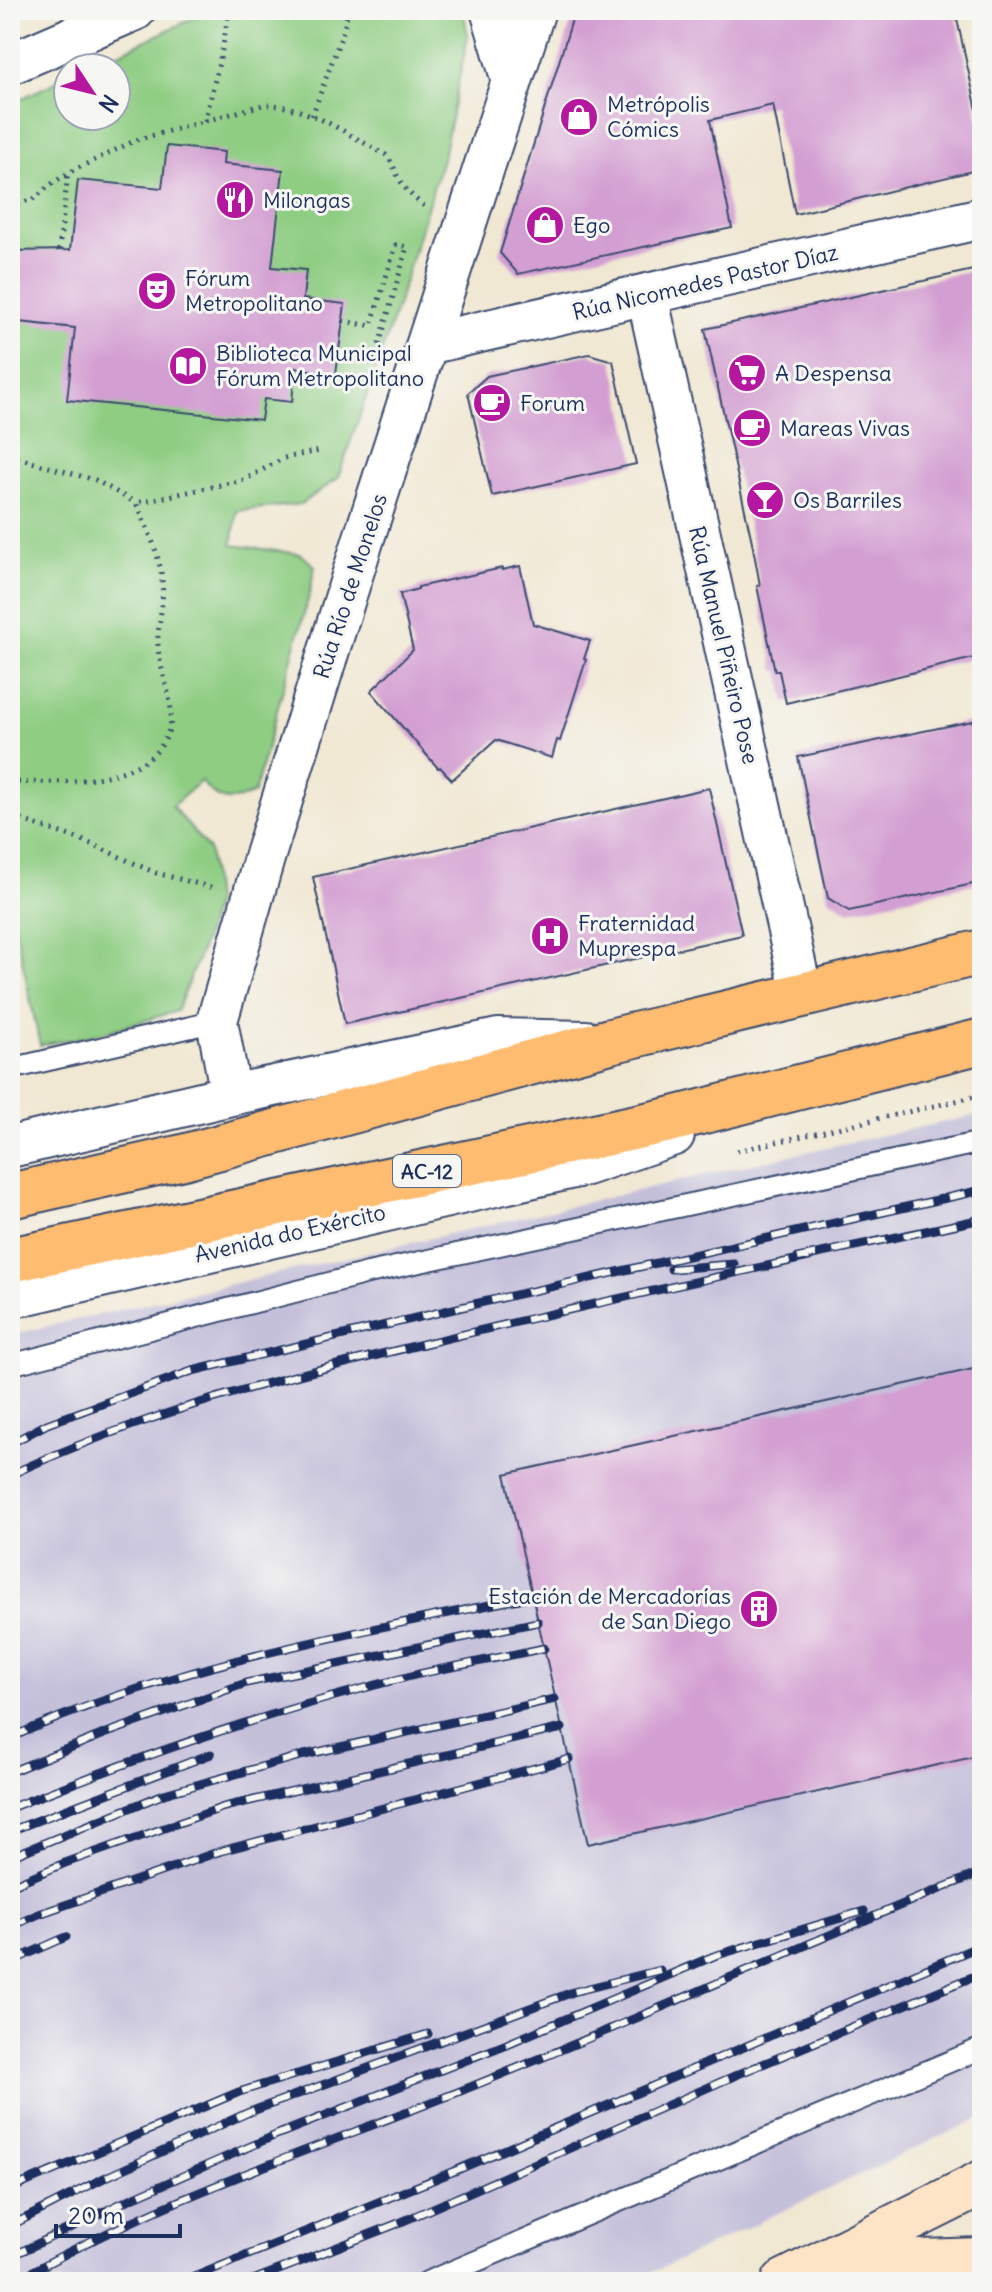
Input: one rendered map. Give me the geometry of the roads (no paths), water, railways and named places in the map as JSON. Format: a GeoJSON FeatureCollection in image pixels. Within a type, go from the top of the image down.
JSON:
{"type":"FeatureCollection","features":[{"type":"Feature","properties":{"kind":"main road"},"geometry":{"type":"LineString","coordinates":[[10,1196],[183,1157],[610,1041],[982,952]]}},
{"type":"Feature","properties":{"kind":"main road","name":"Avenida do Exército"},"geometry":{"type":"LineString","coordinates":[[10,1260],[665,1121],[982,1041]]}},
{"type":"Feature","properties":{"kind":"main road"},"geometry":{"type":"LineString","coordinates":[[801,2274],[982,2183]]}},
{"type":"Feature","properties":{"kind":"main road"},"geometry":{"type":"LineString","coordinates":[[801,2274],[982,2260]]}},
{"type":"Feature","properties":{"kind":"street"},"geometry":{"type":"LineString","coordinates":[[10,64],[135,10]]}},
{"type":"Feature","properties":{"kind":"street"},"geometry":{"type":"LineString","coordinates":[[491,10],[512,81]]}},
{"type":"Feature","properties":{"kind":"street","name":"Rúa Río de Monelos"},"geometry":{"type":"LineString","coordinates":[[231,1095],[217,1021],[265,855],[535,10]]}},
{"type":"Feature","properties":{"kind":"street","name":"Rúa Nicomedes Pastor Díaz"},"geometry":{"type":"LineString","coordinates":[[427,344],[982,218]]}},
{"type":"Feature","properties":{"kind":"street","name":"Rúa Manuel Piñeiro Pose"},"geometry":{"type":"LineString","coordinates":[[647,295],[802,994]]}},
{"type":"Feature","properties":{"kind":"street"},"geometry":{"type":"LineString","coordinates":[[10,1147],[231,1095],[498,1039],[610,1041]]}},
{"type":"Feature","properties":{"kind":"street","name":"Avenida do Exército"},"geometry":{"type":"LineString","coordinates":[[10,1298],[586,1165],[843,1076]]}},
{"type":"Feature","properties":{"kind":"lane"},"geometry":{"type":"LineString","coordinates":[[10,1069],[217,1021]]}},
{"type":"Feature","properties":{"kind":"lane"},"geometry":{"type":"LineString","coordinates":[[10,1365],[368,1273],[982,1142]]}},
{"type":"Feature","properties":{"kind":"lane"},"geometry":{"type":"LineString","coordinates":[[427,2282],[982,2048]]}},
{"type":"Feature","properties":{"kind":"railway"},"geometry":{"type":"LineString","coordinates":[[10,1444],[47,1424],[192,1371],[982,1190]]}},
{"type":"Feature","properties":{"kind":"railway"},"geometry":{"type":"LineString","coordinates":[[798,1258],[982,1219]]}},
{"type":"Feature","properties":{"kind":"railway"},"geometry":{"type":"LineString","coordinates":[[10,1475],[109,1434],[263,1385],[516,1322],[809,1257]]}},
{"type":"Feature","properties":{"kind":"railway"},"geometry":{"type":"LineString","coordinates":[[671,1269],[734,1264]]}},
{"type":"Feature","properties":{"kind":"railway"},"geometry":{"type":"LineString","coordinates":[[10,1738],[136,1689],[201,1670],[333,1637],[533,1596]]}},
{"type":"Feature","properties":{"kind":"railway"},"geometry":{"type":"LineString","coordinates":[[10,1772],[246,1683],[538,1622]]}},
{"type":"Feature","properties":{"kind":"railway"},"geometry":{"type":"LineString","coordinates":[[10,1808],[161,1751],[264,1717],[419,1674],[544,1648]]}},
{"type":"Feature","properties":{"kind":"railway"},"geometry":{"type":"LineString","coordinates":[[10,1857],[164,1794],[300,1756],[555,1699]]}},
{"type":"Feature","properties":{"kind":"railway"},"geometry":{"type":"LineString","coordinates":[[10,1886],[65,1863],[224,1807],[562,1728]]}},
{"type":"Feature","properties":{"kind":"railway"},"geometry":{"type":"LineString","coordinates":[[10,1831],[211,1754]]}},
{"type":"Feature","properties":{"kind":"railway"},"geometry":{"type":"LineString","coordinates":[[10,1927],[39,1914],[221,1851],[569,1759]]}},
{"type":"Feature","properties":{"kind":"railway"},"geometry":{"type":"LineString","coordinates":[[14,2282],[121,2226],[177,2202],[524,2065],[982,1872]]}},
{"type":"Feature","properties":{"kind":"railway"},"geometry":{"type":"LineString","coordinates":[[10,2257],[128,2200],[276,2135],[507,2044],[714,1956],[864,1911]]}},
{"type":"Feature","properties":{"kind":"railway"},"geometry":{"type":"LineString","coordinates":[[10,1962],[66,1937]]}},
{"type":"Feature","properties":{"kind":"railway"},"geometry":{"type":"LineString","coordinates":[[182,2282],[457,2170],[982,1945]]}},
{"type":"Feature","properties":{"kind":"railway"},"geometry":{"type":"LineString","coordinates":[[10,2226],[104,2178],[247,2113],[573,1992],[660,1970]]}},
{"type":"Feature","properties":{"kind":"railway"},"geometry":{"type":"LineString","coordinates":[[248,2282],[399,2223],[741,2073],[982,1973]]}},
{"type":"Feature","properties":{"kind":"railway"},"geometry":{"type":"LineString","coordinates":[[10,2189],[239,2092],[428,2034]]}},
{"type":"Feature","properties":{"kind":"place","name":"Metrópolis Cómics"},"geometry":{"type":"Point","coordinates":[579,117]}},
{"type":"Feature","properties":{"kind":"place","name":"Milongas"},"geometry":{"type":"Point","coordinates":[235,200]}},
{"type":"Feature","properties":{"kind":"place","name":"Ego"},"geometry":{"type":"Point","coordinates":[545,225]}},
{"type":"Feature","properties":{"kind":"place","name":"Fórum Metropolitano"},"geometry":{"type":"Point","coordinates":[157,291]}},
{"type":"Feature","properties":{"kind":"place","name":"Biblioteca Municipal Fórum Metropolitano"},"geometry":{"type":"Point","coordinates":[188,366]}},
{"type":"Feature","properties":{"kind":"place","name":"A Despensa"},"geometry":{"type":"Point","coordinates":[747,373]}},
{"type":"Feature","properties":{"kind":"place","name":"Forum"},"geometry":{"type":"Point","coordinates":[492,403]}},
{"type":"Feature","properties":{"kind":"place","name":"Mareas Vivas"},"geometry":{"type":"Point","coordinates":[752,428]}},
{"type":"Feature","properties":{"kind":"place","name":"Os Barriles"},"geometry":{"type":"Point","coordinates":[765,500]}},
{"type":"Feature","properties":{"kind":"place","name":"Fraternidad Muprespa"},"geometry":{"type":"Point","coordinates":[550,936]}},
{"type":"Feature","properties":{"kind":"place","name":"Estación de Mercadorías de San Diego"},"geometry":{"type":"Point","coordinates":[759,1609]}}]}
